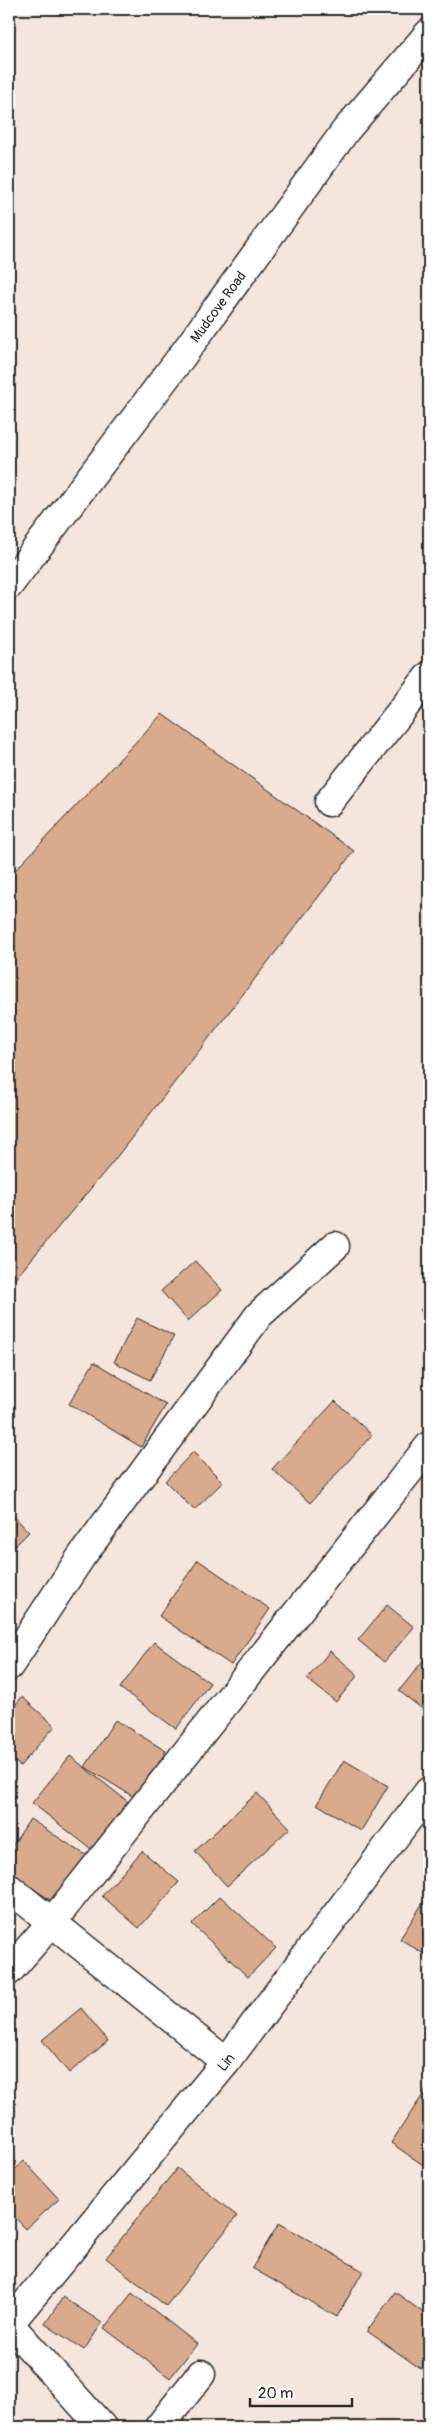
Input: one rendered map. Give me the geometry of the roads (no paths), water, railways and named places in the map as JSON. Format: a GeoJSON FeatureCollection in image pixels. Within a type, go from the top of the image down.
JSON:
{"type":"FeatureCollection","features":[{"type":"Feature","properties":{"kind":"street","name":"Mudcove Road"},"geometry":{"type":"LineString","coordinates":[[9,585],[182,356],[346,130],[429,33]]}},
{"type":"Feature","properties":{"kind":"street"},"geometry":{"type":"LineString","coordinates":[[329,802],[429,676]]}},
{"type":"Feature","properties":{"kind":"street"},"geometry":{"type":"LineString","coordinates":[[9,1666],[81,1557],[259,1315],[334,1246]]}},
{"type":"Feature","properties":{"kind":"street"},"geometry":{"type":"LineString","coordinates":[[9,1971],[52,1922],[429,1446]]}},
{"type":"Feature","properties":{"kind":"street","name":"Lin"},"geometry":{"type":"LineString","coordinates":[[102,2427],[9,2324],[226,2062],[429,1791]]}},
{"type":"Feature","properties":{"kind":"street"},"geometry":{"type":"LineString","coordinates":[[9,1888],[226,2062]]}},
{"type":"Feature","properties":{"kind":"street"},"geometry":{"type":"LineString","coordinates":[[159,2427],[201,2374]]}}]}
